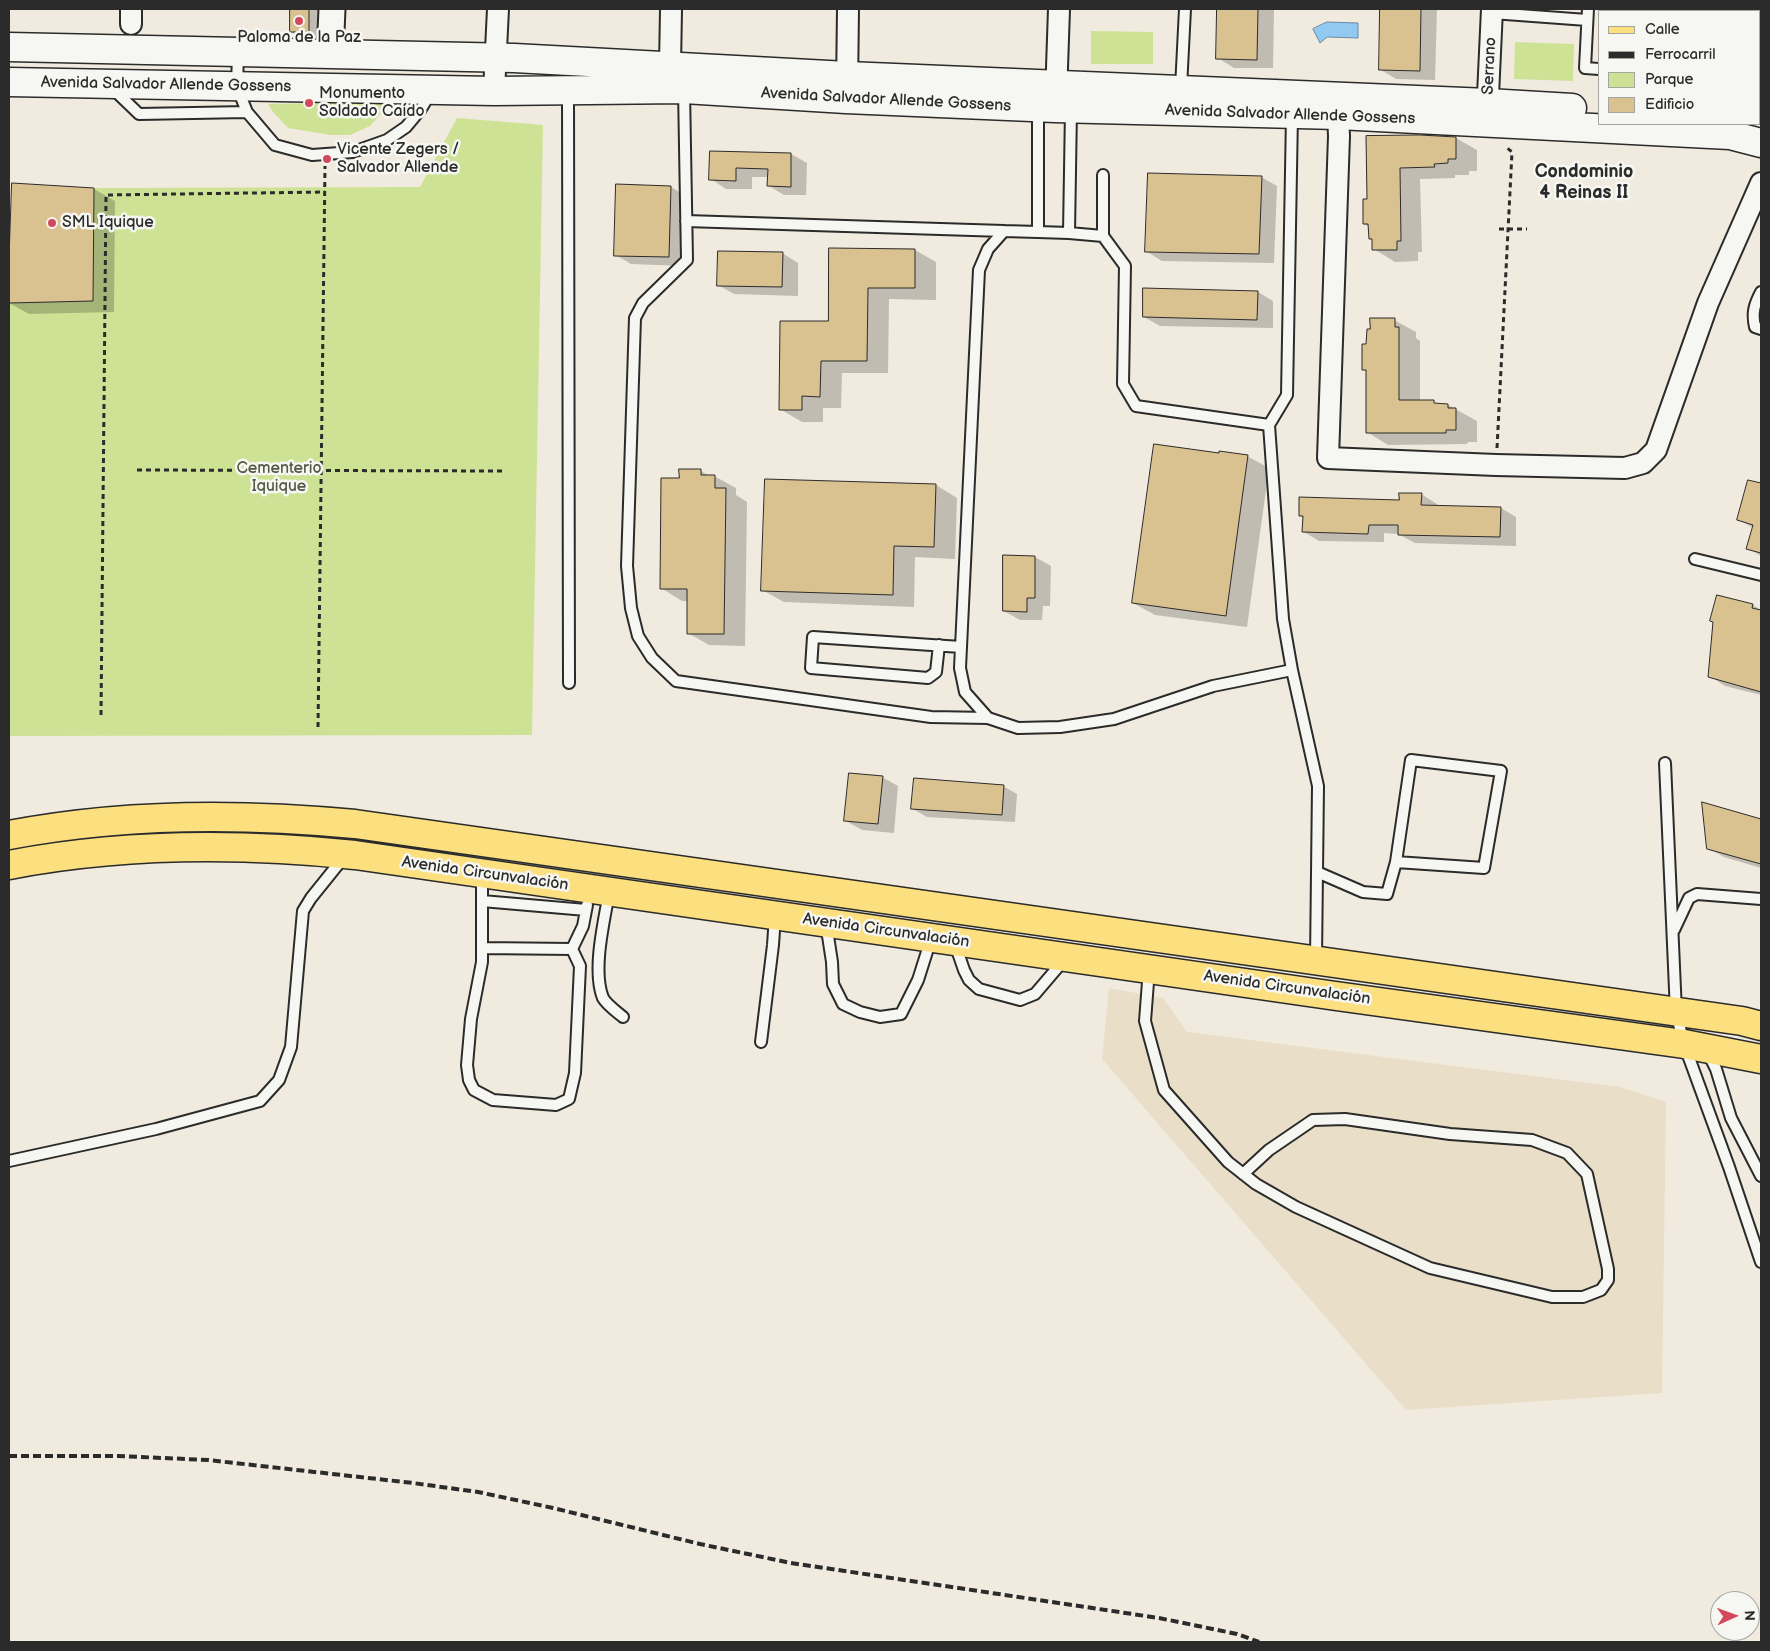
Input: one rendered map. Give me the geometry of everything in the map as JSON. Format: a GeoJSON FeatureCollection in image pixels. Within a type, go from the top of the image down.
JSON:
{"type":"FeatureCollection","features":[{"type":"Feature","properties":{"kind":"main road","name":"Avenida Salvador Allende Gossens"},"geometry":{"type":"LineString","coordinates":[[9,47],[497,58],[677,77],[1055,102],[1338,116],[1491,116],[1598,110]]}},
{"type":"Feature","properties":{"kind":"main road","name":"Avenida Salvador Allende Gossens"},"geometry":{"type":"LineString","coordinates":[[9,82],[494,91],[568,89],[677,77]]}},
{"type":"Feature","properties":{"kind":"main road","name":"Avenida Salvador Allende Gossens"},"geometry":{"type":"LineString","coordinates":[[1055,102],[1181,89],[1598,125]]}},
{"type":"Feature","properties":{"kind":"main road","name":"Avenida Salvador Allende Gossens"},"geometry":{"type":"LineString","coordinates":[[1604,125],[1730,135],[1761,143]]}},
{"type":"Feature","properties":{"kind":"main road","name":"Avenida Circunvalación"},"geometry":{"type":"LineString","coordinates":[[9,835],[69,825],[163,817],[259,816],[346,823],[1316,960],[1761,1026]]}},
{"type":"Feature","properties":{"kind":"main road","name":"Avenida Circunvalación"},"geometry":{"type":"LineString","coordinates":[[9,866],[74,855],[167,847],[261,847],[347,854],[482,874],[595,897],[826,922],[1695,1046],[1761,1059]]}},
{"type":"Feature","properties":{"kind":"street"},"geometry":{"type":"LineString","coordinates":[[330,54],[332,9]]}},
{"type":"Feature","properties":{"kind":"street"},"geometry":{"type":"LineString","coordinates":[[494,91],[498,9]]}},
{"type":"Feature","properties":{"kind":"street"},"geometry":{"type":"LineString","coordinates":[[671,9],[677,77]]}},
{"type":"Feature","properties":{"kind":"street"},"geometry":{"type":"LineString","coordinates":[[847,87],[848,9]]}},
{"type":"Feature","properties":{"kind":"street"},"geometry":{"type":"LineString","coordinates":[[1055,102],[1059,9]]}},
{"type":"Feature","properties":{"kind":"street","name":"Serrano"},"geometry":{"type":"LineString","coordinates":[[1491,116],[1492,11]]}},
{"type":"Feature","properties":{"kind":"street"},"geometry":{"type":"LineString","coordinates":[[1338,116],[1339,136],[1328,458],[1625,468],[1643,463],[1656,450],[1708,304],[1761,183]]}},
{"type":"Feature","properties":{"kind":"lane"},"geometry":{"type":"LineString","coordinates":[[1181,89],[1185,9]]}},
{"type":"Feature","properties":{"kind":"lane"},"geometry":{"type":"LineString","coordinates":[[1588,9],[1585,68],[1598,69]]}},
{"type":"Feature","properties":{"kind":"lane"},"geometry":{"type":"LineString","coordinates":[[1492,11],[1587,20]]}},
{"type":"Feature","properties":{"kind":"lane"},"geometry":{"type":"LineString","coordinates":[[238,52],[237,87],[247,112],[276,145],[312,155],[353,152],[386,140],[406,127],[421,109],[432,90]]}},
{"type":"Feature","properties":{"kind":"lane"},"geometry":{"type":"LineString","coordinates":[[677,77],[687,260],[643,303],[635,318],[627,566],[631,608],[638,636],[652,658],[676,681],[931,717],[988,718],[1018,728],[1060,727],[1114,719],[1212,686],[1292,670]]}},
{"type":"Feature","properties":{"kind":"lane"},"geometry":{"type":"LineString","coordinates":[[108,84],[139,114],[247,112]]}},
{"type":"Feature","properties":{"kind":"lane"},"geometry":{"type":"LineString","coordinates":[[568,89],[569,683]]}},
{"type":"Feature","properties":{"kind":"lane"},"geometry":{"type":"LineString","coordinates":[[1038,232],[1055,102]]}},
{"type":"Feature","properties":{"kind":"lane"},"geometry":{"type":"LineString","coordinates":[[1055,102],[1069,233]]}},
{"type":"Feature","properties":{"kind":"lane"},"geometry":{"type":"LineString","coordinates":[[1292,114],[1287,395],[1269,425],[1283,619],[1292,670],[1318,786],[1316,960]]}},
{"type":"Feature","properties":{"kind":"lane"},"geometry":{"type":"LineString","coordinates":[[1104,175],[1103,236],[1125,266],[1123,384],[1136,406],[1269,425]]}},
{"type":"Feature","properties":{"kind":"lane"},"geometry":{"type":"LineString","coordinates":[[686,221],[1069,233],[1103,236]]}},
{"type":"Feature","properties":{"kind":"lane"},"geometry":{"type":"LineString","coordinates":[[988,718],[965,692],[960,668],[979,270],[988,249],[1004,231]]}},
{"type":"Feature","properties":{"kind":"lane"},"geometry":{"type":"LineString","coordinates":[[1761,292],[1754,305],[1753,317],[1755,327],[1761,329]]}},
{"type":"Feature","properties":{"kind":"lane"},"geometry":{"type":"LineString","coordinates":[[1695,559],[1761,575]]}},
{"type":"Feature","properties":{"kind":"lane"},"geometry":{"type":"LineString","coordinates":[[939,645],[936,672],[928,678],[811,668],[813,637],[939,645],[961,647]]}},
{"type":"Feature","properties":{"kind":"lane"},"geometry":{"type":"LineString","coordinates":[[1317,872],[1363,892],[1386,894],[1396,862],[1411,760],[1501,770],[1484,868],[1396,862]]}},
{"type":"Feature","properties":{"kind":"lane"},"geometry":{"type":"LineString","coordinates":[[1665,763],[1676,1012],[1695,1046],[1716,1069],[1732,1118],[1761,1176]]}},
{"type":"Feature","properties":{"kind":"lane"},"geometry":{"type":"LineString","coordinates":[[9,1161],[156,1129],[260,1101],[279,1080],[291,1047],[303,911],[310,898],[347,854]]}},
{"type":"Feature","properties":{"kind":"lane"},"geometry":{"type":"LineString","coordinates":[[482,874],[482,962],[471,1019],[467,1065],[469,1080],[474,1090],[493,1100],[556,1105],[569,1099],[575,1073],[580,966],[572,949]]}},
{"type":"Feature","properties":{"kind":"lane"},"geometry":{"type":"LineString","coordinates":[[1673,933],[1689,898],[1697,894],[1761,899]]}},
{"type":"Feature","properties":{"kind":"lane"},"geometry":{"type":"LineString","coordinates":[[482,901],[595,897]]}},
{"type":"Feature","properties":{"kind":"lane"},"geometry":{"type":"LineString","coordinates":[[572,949],[595,897]]}},
{"type":"Feature","properties":{"kind":"lane"},"geometry":{"type":"LineString","coordinates":[[595,897],[600,938],[599,979],[604,1000],[623,1017]]}},
{"type":"Feature","properties":{"kind":"lane"},"geometry":{"type":"LineString","coordinates":[[761,1042],[775,915]]}},
{"type":"Feature","properties":{"kind":"lane"},"geometry":{"type":"LineString","coordinates":[[826,922],[833,984],[843,1004],[860,1012],[880,1016],[901,1014],[918,980],[943,939],[969,980],[979,989],[1020,1000],[1035,994],[1066,957]]}},
{"type":"Feature","properties":{"kind":"lane"},"geometry":{"type":"LineString","coordinates":[[482,948],[572,949]]}},
{"type":"Feature","properties":{"kind":"lane"},"geometry":{"type":"LineString","coordinates":[[1149,969],[1145,1021],[1164,1090],[1228,1162],[1243,1174],[1256,1184],[1296,1207],[1430,1268],[1552,1297],[1583,1297],[1601,1290],[1608,1280],[1608,1269],[1587,1174],[1567,1153],[1532,1140],[1450,1134],[1345,1119],[1313,1120],[1269,1150],[1243,1174]]}},
{"type":"Feature","properties":{"kind":"lane"},"geometry":{"type":"LineString","coordinates":[[1695,1046],[1729,1167],[1761,1262]]}},
{"type":"Feature","properties":{"kind":"path"},"geometry":{"type":"LineString","coordinates":[[1491,116],[1498,140],[1512,152],[1496,465]]}},
{"type":"Feature","properties":{"kind":"path"},"geometry":{"type":"LineString","coordinates":[[318,726],[325,155]]}},
{"type":"Feature","properties":{"kind":"path"},"geometry":{"type":"LineString","coordinates":[[101,715],[106,195],[325,192]]}},
{"type":"Feature","properties":{"kind":"path"},"geometry":{"type":"LineString","coordinates":[[1499,229],[1527,229]]}},
{"type":"Feature","properties":{"kind":"path"},"geometry":{"type":"LineString","coordinates":[[137,470],[503,471]]}},
{"type":"Feature","properties":{"kind":"shaded area"},"geometry":{"type":"Polygon","coordinates":[[[1109,988],[1163,998],[1187,1032],[1620,1087],[1666,1102],[1662,1393],[1406,1410],[1102,1059],[1109,988]]]}},
{"type":"Feature","properties":{"kind":"green space"},"geometry":{"type":"Polygon","coordinates":[[[1091,31],[1153,32],[1153,64],[1091,64],[1091,31]]]}},
{"type":"Feature","properties":{"kind":"green space"},"geometry":{"type":"Polygon","coordinates":[[[1515,42],[1574,44],[1573,81],[1514,79],[1515,42]]]}},
{"type":"Feature","properties":{"kind":"green space"},"geometry":{"type":"Polygon","coordinates":[[[395,102],[388,106],[370,126],[350,135],[331,135],[288,128],[268,104],[395,102]]]}},
{"type":"Feature","properties":{"kind":"green space","name":"Cementerio Iquique"},"geometry":{"type":"Polygon","coordinates":[[[457,118],[543,125],[532,735],[9,736],[9,303],[93,300],[94,188],[420,187],[457,118]]]}},
{"type":"Feature","properties":{"kind":"water"},"geometry":{"type":"Polygon","coordinates":[[[1327,22],[1358,23],[1358,38],[1327,37],[1320,43],[1313,29],[1327,22]]]}},
{"type":"Feature","properties":{"kind":"building","name":"Paloma de la Paz"},"geometry":{"type":"Polygon","coordinates":[[[290,9],[309,9],[309,32],[290,32],[290,9]]]}},
{"type":"Feature","properties":{"kind":"building"},"geometry":{"type":"Polygon","coordinates":[[[1217,9],[1258,9],[1257,60],[1216,59],[1217,9]]]}},
{"type":"Feature","properties":{"kind":"building"},"geometry":{"type":"Polygon","coordinates":[[[1380,9],[1421,9],[1420,71],[1379,70],[1380,9]]]}},
{"type":"Feature","properties":{"kind":"building"},"geometry":{"type":"Polygon","coordinates":[[[1420,135],[1456,137],[1456,159],[1448,159],[1448,163],[1434,164],[1435,167],[1400,168],[1401,241],[1397,241],[1397,250],[1372,250],[1372,239],[1369,239],[1368,224],[1363,224],[1363,199],[1367,199],[1366,136],[1420,135]]]}},
{"type":"Feature","properties":{"kind":"building"},"geometry":{"type":"Polygon","coordinates":[[[710,151],[791,153],[791,187],[767,186],[768,169],[736,168],[736,181],[709,180],[710,151]]]}},
{"type":"Feature","properties":{"kind":"building"},"geometry":{"type":"Polygon","coordinates":[[[1148,173],[1262,176],[1259,254],[1145,252],[1148,173]]]}},
{"type":"Feature","properties":{"kind":"building","name":"SML Iquique"},"geometry":{"type":"Polygon","coordinates":[[[12,183],[94,188],[93,301],[9,303],[12,183]]]}},
{"type":"Feature","properties":{"kind":"building"},"geometry":{"type":"Polygon","coordinates":[[[616,184],[671,186],[669,257],[614,256],[616,184]]]}},
{"type":"Feature","properties":{"kind":"building"},"geometry":{"type":"Polygon","coordinates":[[[829,248],[915,249],[915,288],[868,288],[867,361],[821,361],[820,397],[802,396],[802,410],[779,410],[780,321],[828,321],[829,248]]]}},
{"type":"Feature","properties":{"kind":"building"},"geometry":{"type":"Polygon","coordinates":[[[718,251],[783,252],[782,287],[717,286],[718,251]]]}},
{"type":"Feature","properties":{"kind":"building"},"geometry":{"type":"Polygon","coordinates":[[[1143,288],[1258,291],[1257,320],[1143,317],[1143,288]]]}},
{"type":"Feature","properties":{"kind":"building"},"geometry":{"type":"Polygon","coordinates":[[[1370,318],[1395,318],[1395,327],[1399,327],[1399,400],[1434,400],[1434,403],[1448,404],[1448,408],[1456,408],[1456,430],[1446,430],[1446,433],[1366,433],[1366,370],[1362,370],[1362,344],[1366,344],[1367,329],[1370,329],[1370,318]]]}},
{"type":"Feature","properties":{"kind":"building"},"geometry":{"type":"Polygon","coordinates":[[[1154,444],[1248,455],[1226,616],[1132,603],[1154,444]]]}},
{"type":"Feature","properties":{"kind":"building"},"geometry":{"type":"Polygon","coordinates":[[[679,469],[701,469],[701,475],[715,475],[715,488],[726,488],[724,634],[687,634],[687,589],[660,589],[661,478],[679,478],[679,469]]]}},
{"type":"Feature","properties":{"kind":"building"},"geometry":{"type":"Polygon","coordinates":[[[765,479],[936,484],[934,547],[894,546],[893,595],[761,591],[765,479]]]}},
{"type":"Feature","properties":{"kind":"building"},"geometry":{"type":"Polygon","coordinates":[[[1748,480],[1761,483],[1761,553],[1746,549],[1753,525],[1737,520],[1748,480]]]}},
{"type":"Feature","properties":{"kind":"building"},"geometry":{"type":"Polygon","coordinates":[[[1399,493],[1422,493],[1421,505],[1501,507],[1500,537],[1398,535],[1398,525],[1369,525],[1368,534],[1302,532],[1303,516],[1299,516],[1299,497],[1399,500],[1399,493]]]}},
{"type":"Feature","properties":{"kind":"building"},"geometry":{"type":"Polygon","coordinates":[[[1003,555],[1035,556],[1035,598],[1027,598],[1027,612],[1003,611],[1003,555]]]}},
{"type":"Feature","properties":{"kind":"building"},"geometry":{"type":"Polygon","coordinates":[[[1717,595],[1753,604],[1752,608],[1761,610],[1761,692],[1708,677],[1713,622],[1710,621],[1717,595]]]}},
{"type":"Feature","properties":{"kind":"building"},"geometry":{"type":"Polygon","coordinates":[[[849,773],[883,776],[878,824],[844,821],[849,773]]]}},
{"type":"Feature","properties":{"kind":"building"},"geometry":{"type":"Polygon","coordinates":[[[914,778],[1004,785],[1002,815],[911,809],[914,778]]]}},
{"type":"Feature","properties":{"kind":"building"},"geometry":{"type":"Polygon","coordinates":[[[1702,802],[1761,819],[1761,864],[1707,849],[1702,802]]]}},
{"type":"Feature","properties":{"kind":"railway"},"geometry":{"type":"LineString","coordinates":[[9,1456],[118,1456],[208,1460],[478,1492],[553,1508],[700,1544],[791,1563],[1159,1618],[1237,1634],[1259,1642]]}},
{"type":"Feature","properties":{"kind":"place","name":"Paloma de la Paz"},"geometry":{"type":"Point","coordinates":[299,21]}},
{"type":"Feature","properties":{"kind":"place","name":"Monumento Soldado Caído"},"geometry":{"type":"Point","coordinates":[309,103]}},
{"type":"Feature","properties":{"kind":"place","name":"Vicente Zegers / Salvador Allende"},"geometry":{"type":"Point","coordinates":[327,159]}},
{"type":"Feature","properties":{"kind":"place","name":"SML Iquique"},"geometry":{"type":"Point","coordinates":[52,223]}},
{"type":"Feature","properties":{"kind":"district","name":"Condominio 4 Reinas II"},"geometry":{"type":"Point","coordinates":[1584,182]}}]}
